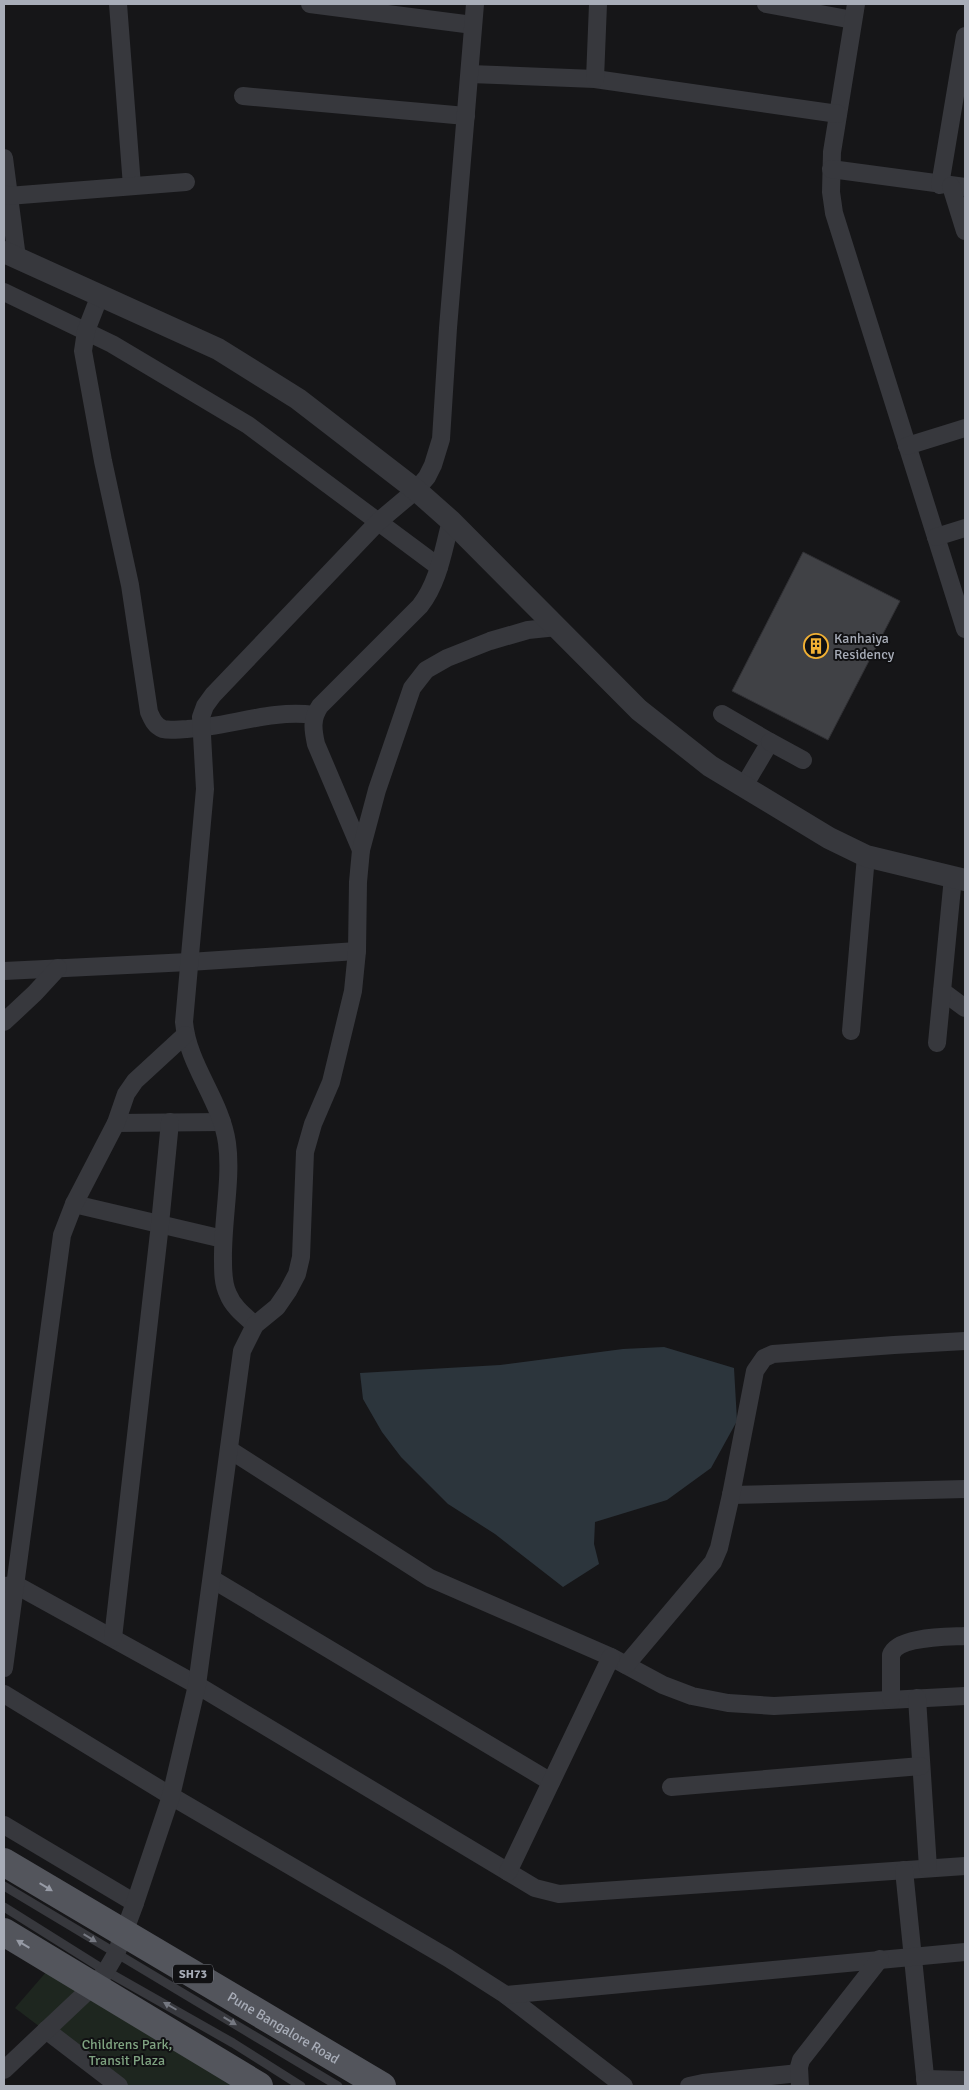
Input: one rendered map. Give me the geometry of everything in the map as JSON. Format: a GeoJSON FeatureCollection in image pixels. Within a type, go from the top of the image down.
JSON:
{"type":"FeatureCollection","features":[{"type":"Feature","properties":{"kind":"main road","name":"Pune Bangalore Road"},"geometry":{"type":"LineString","coordinates":[[4,1862],[120,1944],[382,2086]]}},
{"type":"Feature","properties":{"kind":"main road"},"geometry":{"type":"LineString","coordinates":[[4,1932],[100,1979],[259,2086]]}},
{"type":"Feature","properties":{"kind":"street"},"geometry":{"type":"LineString","coordinates":[[118,4],[132,186]]}},
{"type":"Feature","properties":{"kind":"street"},"geometry":{"type":"LineString","coordinates":[[310,4],[402,10],[473,25]]}},
{"type":"Feature","properties":{"kind":"street"},"geometry":{"type":"LineString","coordinates":[[255,1325],[232,1303],[224,1281],[222,1239],[228,1162],[227,1142],[222,1122],[189,1051],[185,1035],[184,1022],[205,789],[201,717],[205,706],[213,695],[379,521],[416,490],[433,466],[441,439],[448,328],[475,4]]}},
{"type":"Feature","properties":{"kind":"street"},"geometry":{"type":"LineString","coordinates":[[596,79],[598,4]]}},
{"type":"Feature","properties":{"kind":"street"},"geometry":{"type":"LineString","coordinates":[[766,4],[854,12],[831,169],[831,192],[834,213],[965,628]]}},
{"type":"Feature","properties":{"kind":"street"},"geometry":{"type":"LineString","coordinates":[[965,36],[952,186],[965,230]]}},
{"type":"Feature","properties":{"kind":"street"},"geometry":{"type":"LineString","coordinates":[[470,74],[596,79],[838,114]]}},
{"type":"Feature","properties":{"kind":"street"},"geometry":{"type":"LineString","coordinates":[[243,96],[466,116]]}},
{"type":"Feature","properties":{"kind":"street"},"geometry":{"type":"LineString","coordinates":[[4,158],[10,255],[218,349],[298,399],[416,490],[451,521],[639,710],[710,766],[828,838],[866,856],[959,878],[942,991],[937,1043]]}},
{"type":"Feature","properties":{"kind":"street"},"geometry":{"type":"LineString","coordinates":[[831,169],[952,186]]}},
{"type":"Feature","properties":{"kind":"street"},"geometry":{"type":"LineString","coordinates":[[6,195],[186,182]]}},
{"type":"Feature","properties":{"kind":"street"},"geometry":{"type":"LineString","coordinates":[[4,292],[86,331],[248,425],[439,567]]}},
{"type":"Feature","properties":{"kind":"street"},"geometry":{"type":"LineString","coordinates":[[100,295],[86,331],[83,351],[103,461],[130,585],[149,712],[157,726],[165,730],[201,728],[286,714],[314,715]]}},
{"type":"Feature","properties":{"kind":"street"},"geometry":{"type":"LineString","coordinates":[[907,446],[965,428]]}},
{"type":"Feature","properties":{"kind":"street"},"geometry":{"type":"LineString","coordinates":[[361,850],[316,744],[313,731],[314,715],[320,706],[429,595],[439,567],[451,521]]}},
{"type":"Feature","properties":{"kind":"street"},"geometry":{"type":"LineString","coordinates":[[936,537],[965,528]]}},
{"type":"Feature","properties":{"kind":"street"},"geometry":{"type":"LineString","coordinates":[[4,2070],[100,1979],[120,1944],[171,1796],[197,1685],[242,1352],[255,1325],[277,1307],[297,1274],[301,1258],[305,1152],[313,1124],[331,1082],[353,991],[357,951],[361,850],[377,790],[412,688],[426,670],[447,658],[490,641],[528,630],[558,628]]}},
{"type":"Feature","properties":{"kind":"street"},"geometry":{"type":"LineString","coordinates":[[722,714],[803,760]]}},
{"type":"Feature","properties":{"kind":"street"},"geometry":{"type":"LineString","coordinates":[[744,786],[770,742]]}},
{"type":"Feature","properties":{"kind":"street"},"geometry":{"type":"LineString","coordinates":[[851,1031],[866,856]]}},
{"type":"Feature","properties":{"kind":"street"},"geometry":{"type":"LineString","coordinates":[[4,971],[357,951]]}},
{"type":"Feature","properties":{"kind":"street"},"geometry":{"type":"LineString","coordinates":[[4,1022],[58,968]]}},
{"type":"Feature","properties":{"kind":"street"},"geometry":{"type":"LineString","coordinates":[[942,991],[965,1008]]}},
{"type":"Feature","properties":{"kind":"street"},"geometry":{"type":"LineString","coordinates":[[4,1668],[10,1586],[62,1235],[74,1204],[116,1123],[126,1094],[135,1081],[185,1035]]}},
{"type":"Feature","properties":{"kind":"street"},"geometry":{"type":"LineString","coordinates":[[113,1638],[170,1122]]}},
{"type":"Feature","properties":{"kind":"street"},"geometry":{"type":"LineString","coordinates":[[116,1123],[222,1122]]}},
{"type":"Feature","properties":{"kind":"street"},"geometry":{"type":"LineString","coordinates":[[74,1204],[222,1239]]}},
{"type":"Feature","properties":{"kind":"street"},"geometry":{"type":"LineString","coordinates":[[508,1872],[551,1782],[618,1661],[713,1562],[719,1548],[731,1495],[755,1370],[764,1358],[773,1354],[894,1344],[965,1341]]}},
{"type":"Feature","properties":{"kind":"street"},"geometry":{"type":"LineString","coordinates":[[230,1450],[430,1578],[618,1661],[663,1685],[692,1696],[728,1703],[774,1706],[965,1696]]}},
{"type":"Feature","properties":{"kind":"street"},"geometry":{"type":"LineString","coordinates":[[731,1495],[965,1489]]}},
{"type":"Feature","properties":{"kind":"street"},"geometry":{"type":"LineString","coordinates":[[212,1578],[551,1782]]}},
{"type":"Feature","properties":{"kind":"street"},"geometry":{"type":"LineString","coordinates":[[10,1586],[113,1638],[197,1685],[535,1888],[559,1894],[965,1866]]}},
{"type":"Feature","properties":{"kind":"street"},"geometry":{"type":"LineString","coordinates":[[890,1699],[891,1654],[893,1649],[898,1645],[908,1642],[965,1636]]}},
{"type":"Feature","properties":{"kind":"street"},"geometry":{"type":"LineString","coordinates":[[4,1694],[171,1796],[440,1953],[506,1995],[624,2086]]}},
{"type":"Feature","properties":{"kind":"street"},"geometry":{"type":"LineString","coordinates":[[917,1698],[928,1868]]}},
{"type":"Feature","properties":{"kind":"street"},"geometry":{"type":"LineString","coordinates":[[670,1787],[921,1766]]}},
{"type":"Feature","properties":{"kind":"street"},"geometry":{"type":"LineString","coordinates":[[4,1825],[136,1902]]}},
{"type":"Feature","properties":{"kind":"street"},"geometry":{"type":"LineString","coordinates":[[904,1870],[926,2083],[965,2080]]}},
{"type":"Feature","properties":{"kind":"street"},"geometry":{"type":"LineString","coordinates":[[506,1995],[880,1960],[913,1955],[965,1952]]}},
{"type":"Feature","properties":{"kind":"street"},"geometry":{"type":"LineString","coordinates":[[689,2086],[703,2083],[800,2080],[801,2060],[880,1960]]}},
{"type":"Feature","properties":{"kind":"street"},"geometry":{"type":"LineString","coordinates":[[46,2030],[119,2086]]}},
{"type":"Feature","properties":{"kind":"lane"},"geometry":{"type":"LineString","coordinates":[[4,1886],[120,1944],[338,2086]]}},
{"type":"Feature","properties":{"kind":"lane"},"geometry":{"type":"LineString","coordinates":[[4,1907],[100,1979],[233,2043],[301,2086]]}},
{"type":"Feature","properties":{"kind":"green space","name":"Childrens Park, Transit Plaza"},"geometry":{"type":"Polygon","coordinates":[[[54,1963],[238,2086],[118,2086],[15,2008],[54,1963]]]}},
{"type":"Feature","properties":{"kind":"shaded area"},"geometry":{"type":"Polygon","coordinates":[[[664,1347],[734,1368],[737,1421],[711,1468],[667,1500],[595,1522],[594,1544],[599,1564],[563,1587],[495,1534],[448,1504],[401,1457],[382,1432],[363,1399],[360,1373],[500,1365],[623,1349],[664,1347]]]}},
{"type":"Feature","properties":{"kind":"building","name":"Kanhaiya Residency"},"geometry":{"type":"Polygon","coordinates":[[[803,552],[900,601],[828,740],[732,691],[803,552]]]}},
{"type":"Feature","properties":{"kind":"place","name":"Kanhaiya Residency"},"geometry":{"type":"Point","coordinates":[816,646]}}]}
